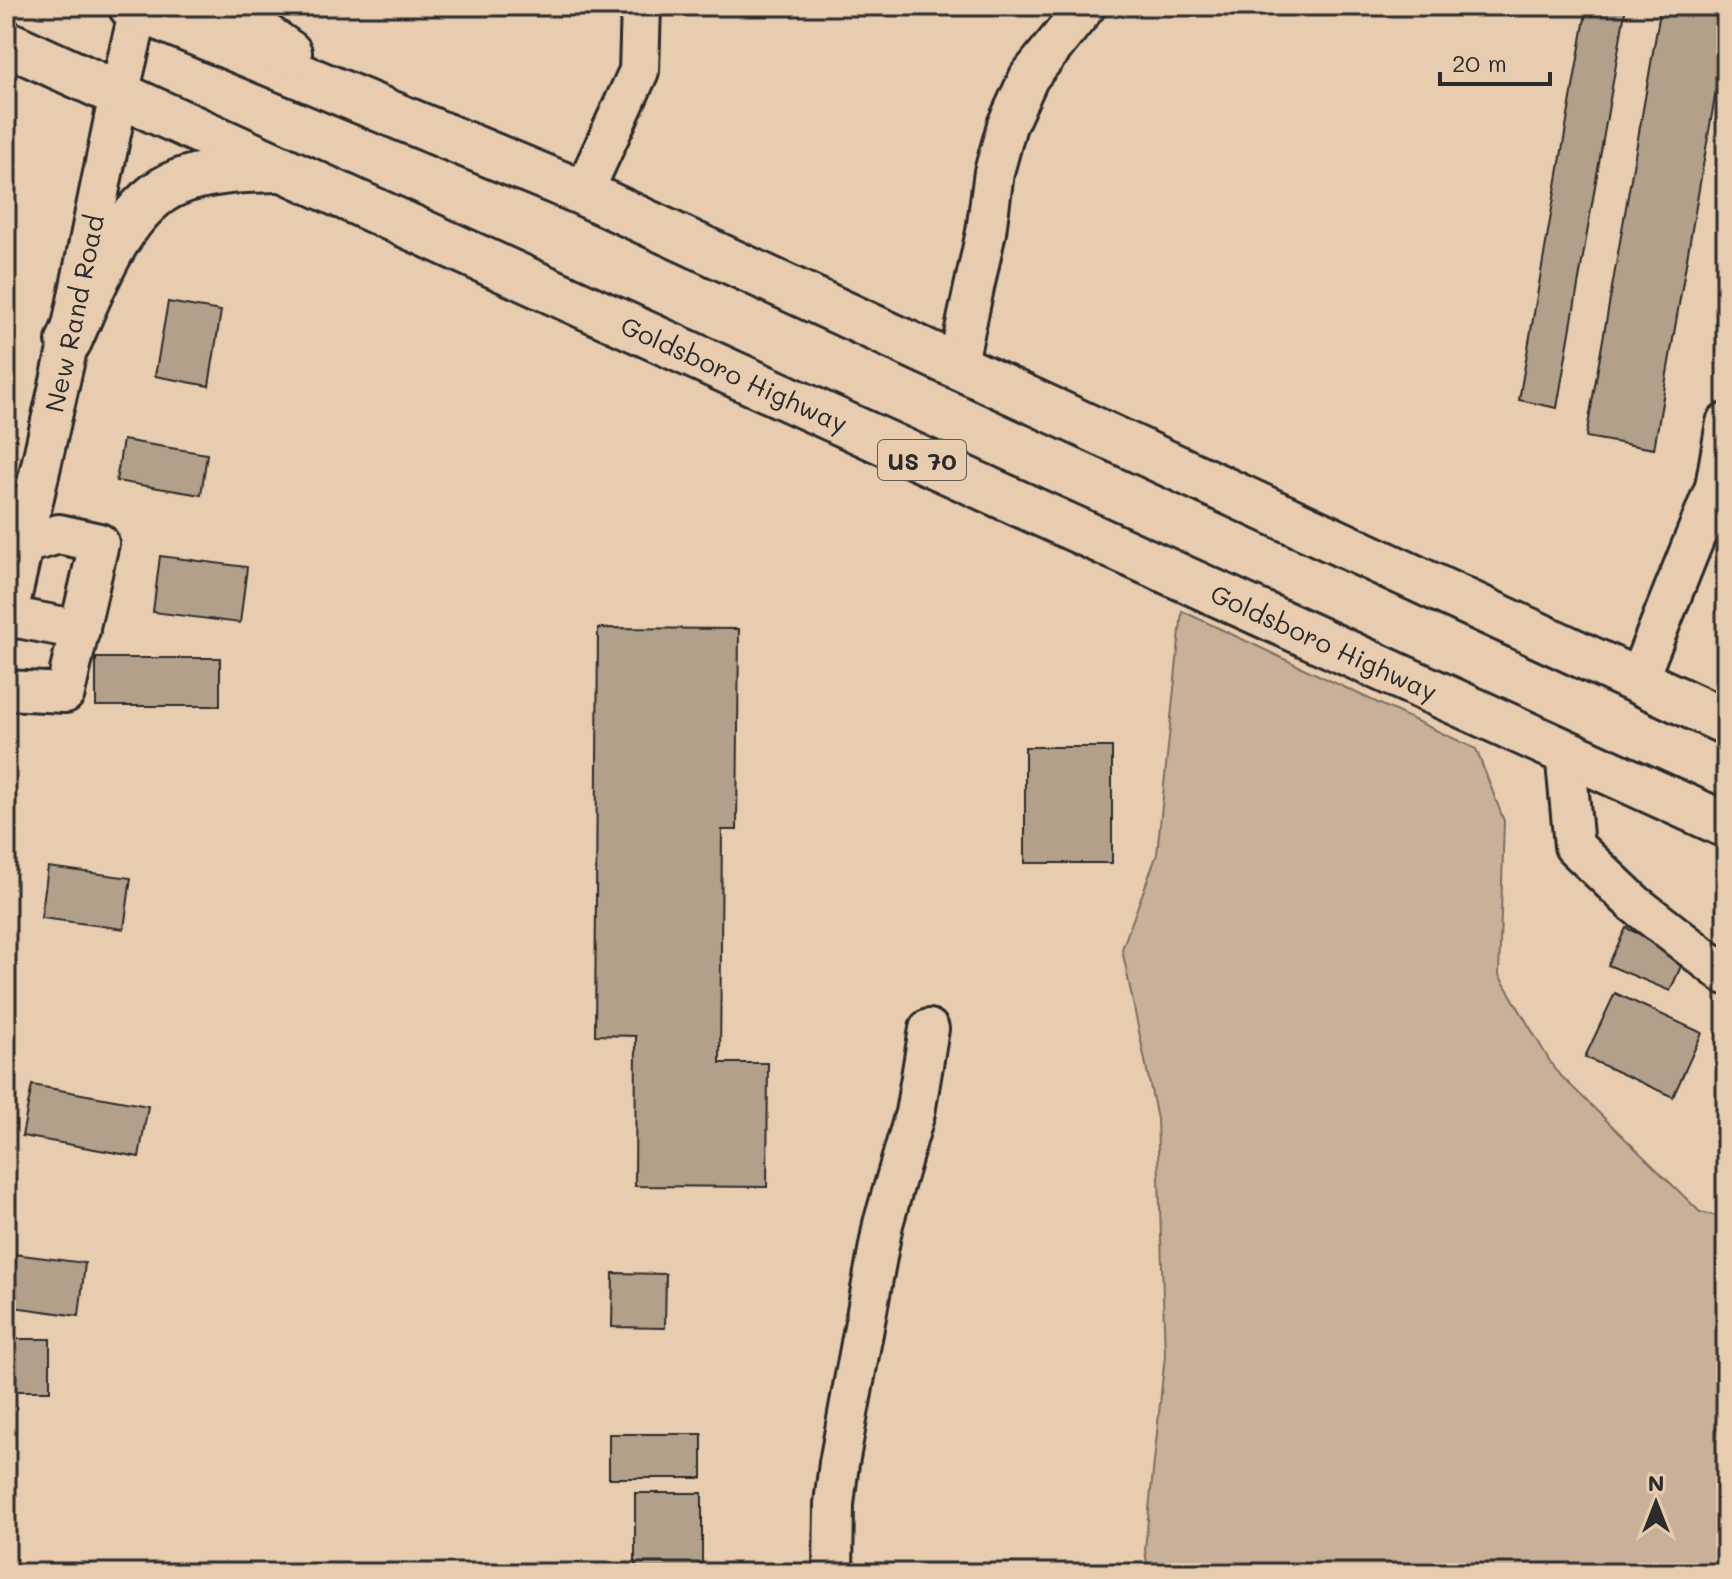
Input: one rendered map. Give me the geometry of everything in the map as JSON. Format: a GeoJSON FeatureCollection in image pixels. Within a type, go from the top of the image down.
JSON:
{"type":"FeatureCollection","features":[{"type":"Feature","properties":{"kind":"main road"},"geometry":{"type":"LineString","coordinates":[[228,6],[349,97]]}},
{"type":"Feature","properties":{"kind":"main road"},"geometry":{"type":"LineString","coordinates":[[137,7],[583,193],[1726,722]]}},
{"type":"Feature","properties":{"kind":"main road","name":"Goldsboro Highway"},"geometry":{"type":"LineString","coordinates":[[6,43],[1726,825]]}},
{"type":"Feature","properties":{"kind":"main road"},"geometry":{"type":"LineString","coordinates":[[69,341],[105,262],[125,229],[156,195],[178,182],[210,175],[284,169]]}},
{"type":"Feature","properties":{"kind":"street"},"geometry":{"type":"LineString","coordinates":[[583,193],[639,71],[641,6]]}},
{"type":"Feature","properties":{"kind":"street"},"geometry":{"type":"LineString","coordinates":[[957,367],[986,232],[994,172],[1007,125],[1029,77],[1086,6]]}},
{"type":"Feature","properties":{"kind":"street","name":"New Rand Road"},"geometry":{"type":"LineString","coordinates":[[6,619],[69,341],[137,7]]}},
{"type":"Feature","properties":{"kind":"street"},"geometry":{"type":"LineString","coordinates":[[1637,682],[1715,487],[1726,423]]}},
{"type":"Feature","properties":{"kind":"street"},"geometry":{"type":"LineString","coordinates":[[6,690],[65,693],[99,543],[59,534],[39,540],[24,537]]}},
{"type":"Feature","properties":{"kind":"street"},"geometry":{"type":"LineString","coordinates":[[6,619],[80,630]]}},
{"type":"Feature","properties":{"kind":"street"},"geometry":{"type":"LineString","coordinates":[[1565,752],[1574,846],[1635,904],[1726,975]]}},
{"type":"Feature","properties":{"kind":"street"},"geometry":{"type":"LineString","coordinates":[[833,1573],[834,1504],[839,1463],[883,1224],[915,1113],[929,1029]]}},
{"type":"Feature","properties":{"kind":"shaded area"},"geometry":{"type":"Polygon","coordinates":[[[1182,611],[1476,749],[1504,821],[1499,975],[1555,1070],[1700,1212],[1726,1218],[1726,1573],[1148,1573],[1145,1549],[1165,1355],[1157,1119],[1122,949],[1157,854],[1182,611]]]}},
{"type":"Feature","properties":{"kind":"building"},"geometry":{"type":"Polygon","coordinates":[[[1587,6],[1626,6],[1557,408],[1519,400],[1587,6]]]}},
{"type":"Feature","properties":{"kind":"building"},"geometry":{"type":"Polygon","coordinates":[[[1661,6],[1726,6],[1726,33],[1654,449],[1586,437],[1661,6]]]}},
{"type":"Feature","properties":{"kind":"building"},"geometry":{"type":"Polygon","coordinates":[[[168,302],[221,311],[209,386],[155,376],[168,302]]]}},
{"type":"Feature","properties":{"kind":"building"},"geometry":{"type":"Polygon","coordinates":[[[123,440],[207,454],[201,495],[116,481],[123,440]]]}},
{"type":"Feature","properties":{"kind":"building"},"geometry":{"type":"Polygon","coordinates":[[[160,556],[247,567],[240,623],[153,612],[160,556]]]}},
{"type":"Feature","properties":{"kind":"building"},"geometry":{"type":"Polygon","coordinates":[[[598,628],[739,629],[737,830],[722,830],[720,1063],[768,1063],[767,1187],[635,1186],[636,1036],[595,1035],[598,628]]]}},
{"type":"Feature","properties":{"kind":"building"},"geometry":{"type":"Polygon","coordinates":[[[96,658],[220,658],[220,706],[96,706],[96,658]]]}},
{"type":"Feature","properties":{"kind":"building"},"geometry":{"type":"Polygon","coordinates":[[[1025,747],[1112,747],[1112,863],[1025,863],[1025,747]]]}},
{"type":"Feature","properties":{"kind":"building"},"geometry":{"type":"Polygon","coordinates":[[[48,867],[131,878],[124,929],[41,918],[48,867]]]}},
{"type":"Feature","properties":{"kind":"building"},"geometry":{"type":"Polygon","coordinates":[[[1626,928],[1686,955],[1670,991],[1608,965],[1626,928]]]}},
{"type":"Feature","properties":{"kind":"building"},"geometry":{"type":"Polygon","coordinates":[[[1615,993],[1702,1033],[1673,1097],[1585,1057],[1615,993]]]}},
{"type":"Feature","properties":{"kind":"building"},"geometry":{"type":"Polygon","coordinates":[[[32,1085],[148,1106],[139,1157],[22,1136],[32,1085]]]}},
{"type":"Feature","properties":{"kind":"building"},"geometry":{"type":"Polygon","coordinates":[[[6,1253],[85,1263],[79,1316],[6,1306],[6,1253]]]}},
{"type":"Feature","properties":{"kind":"building"},"geometry":{"type":"Polygon","coordinates":[[[613,1273],[666,1274],[665,1328],[612,1327],[613,1273]]]}},
{"type":"Feature","properties":{"kind":"building"},"geometry":{"type":"Polygon","coordinates":[[[6,1339],[50,1339],[50,1391],[6,1391],[6,1339]]]}},
{"type":"Feature","properties":{"kind":"building"},"geometry":{"type":"Polygon","coordinates":[[[609,1434],[702,1434],[702,1478],[609,1478],[609,1434]]]}},
{"type":"Feature","properties":{"kind":"building"},"geometry":{"type":"Polygon","coordinates":[[[635,1493],[702,1493],[702,1573],[635,1573],[635,1493]]]}}]}
